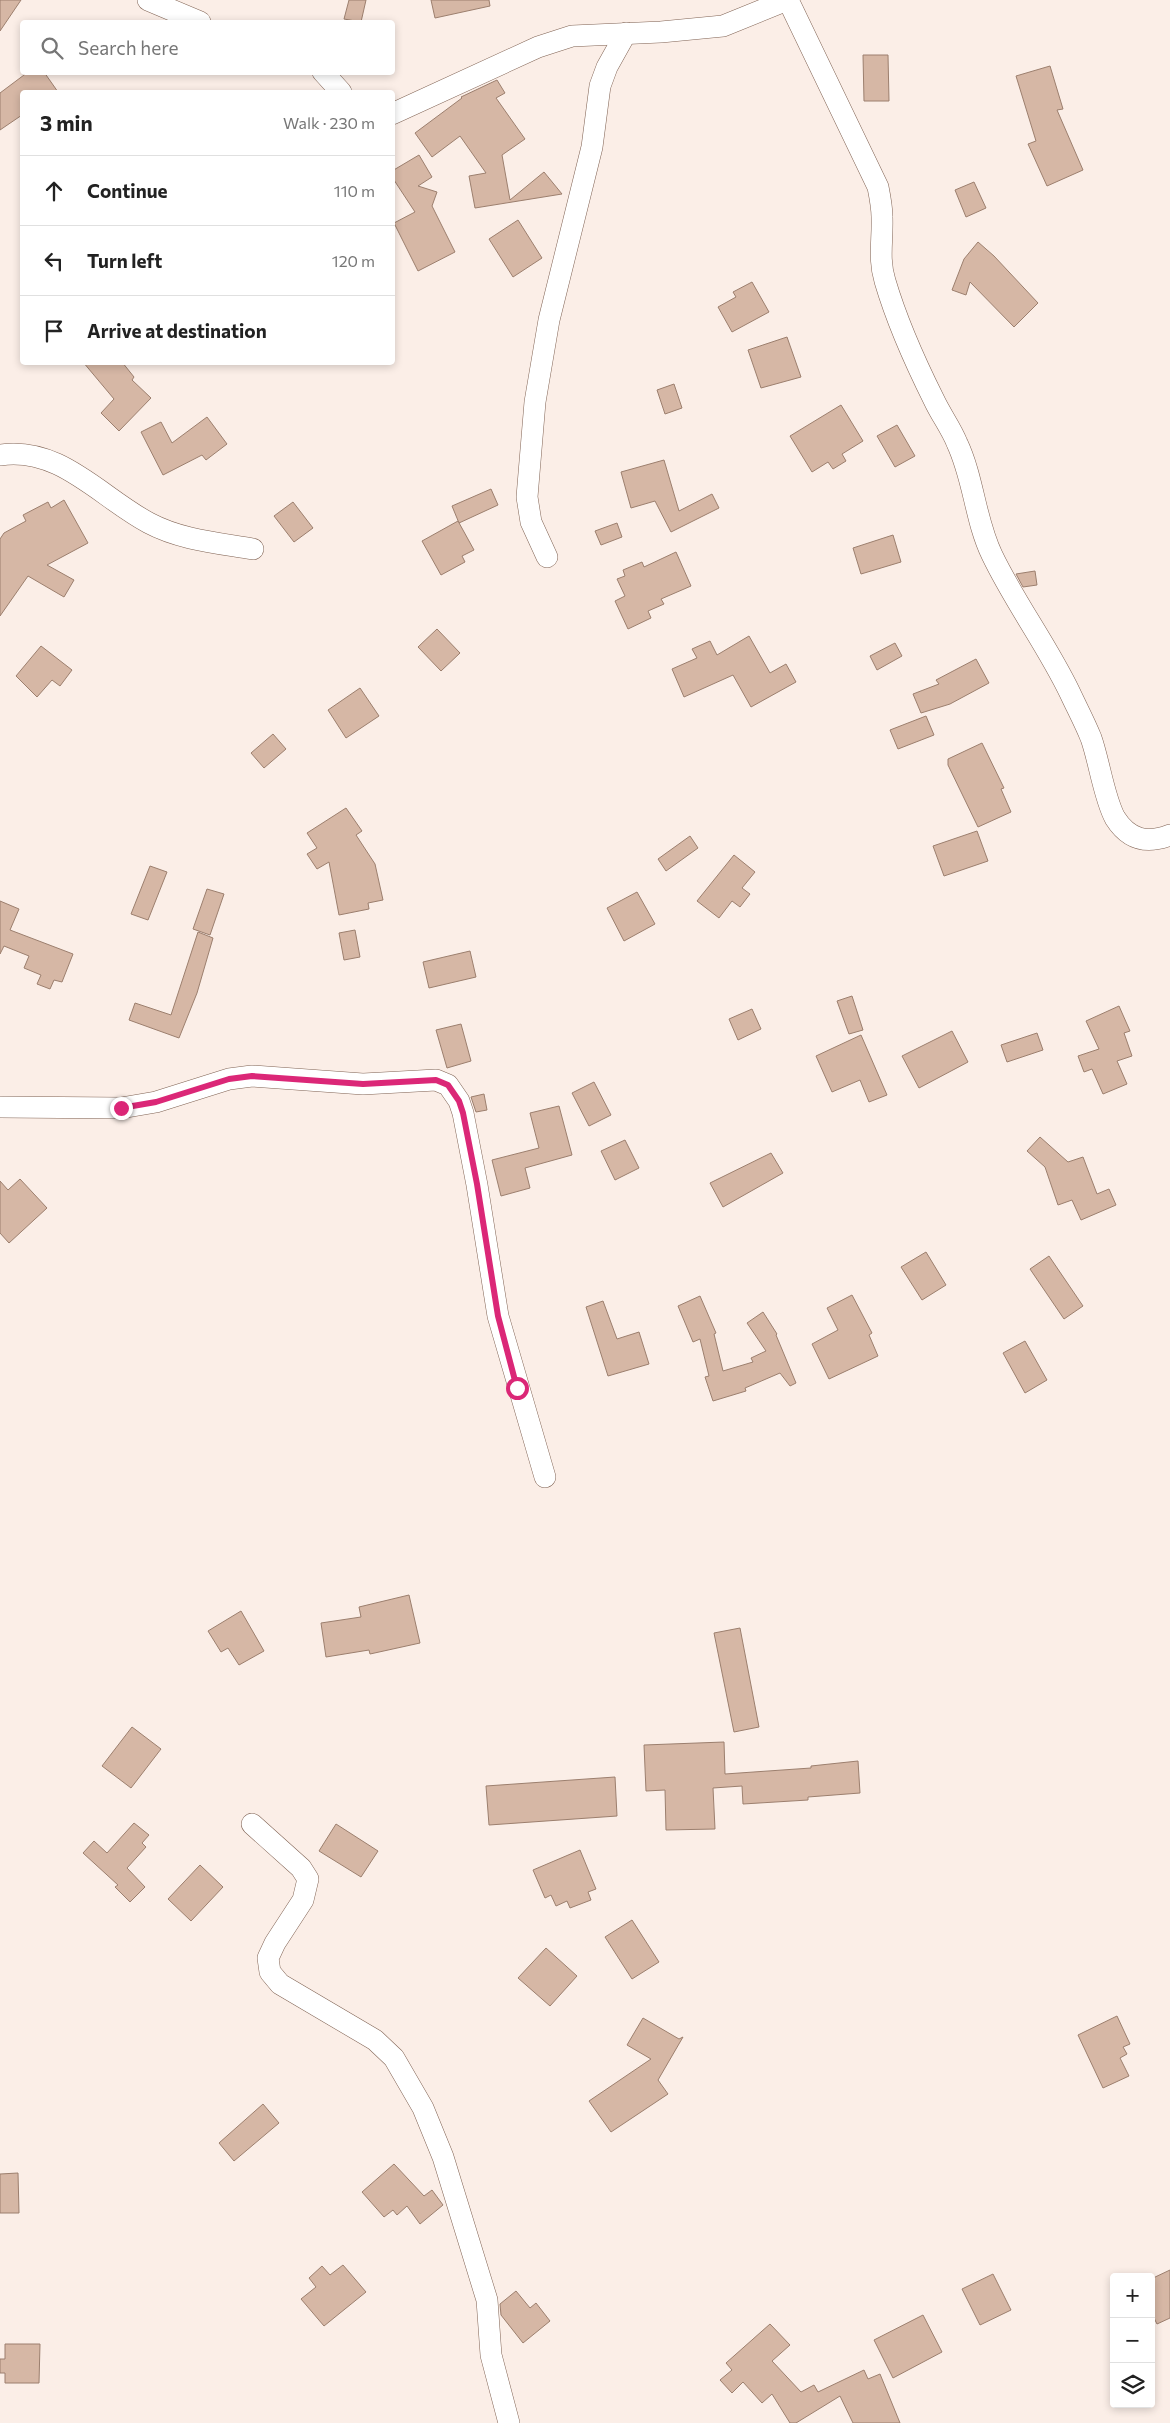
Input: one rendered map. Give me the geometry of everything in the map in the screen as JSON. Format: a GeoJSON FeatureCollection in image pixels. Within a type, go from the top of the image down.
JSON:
{"type":"FeatureCollection","features":[{"type":"Feature","properties":{"kind":"street"},"geometry":{"type":"LineString","coordinates":[[148,0],[195,20]]}},
{"type":"Feature","properties":{"kind":"street"},"geometry":{"type":"LineString","coordinates":[[395,113],[538,47],[572,36],[722,26],[787,0],[878,187],[882,217],[879,252],[884,280],[903,330],[934,400],[957,443],[970,477],[978,517],[991,552],[1015,601],[1050,653],[1069,692],[1090,738],[1115,818],[1131,834],[1141,839],[1155,841],[1170,835]]}},
{"type":"Feature","properties":{"kind":"street"},"geometry":{"type":"LineString","coordinates":[[547,557],[530,522],[527,497],[535,402],[549,320],[592,147],[600,86],[607,67],[626,33]]}},
{"type":"Feature","properties":{"kind":"street"},"geometry":{"type":"LineString","coordinates":[[326,75],[339,90]]}},
{"type":"Feature","properties":{"kind":"street"},"geometry":{"type":"LineString","coordinates":[[0,455],[19,453],[54,461],[74,472],[104,495],[150,524],[190,539],[253,549]]}},
{"type":"Feature","properties":{"kind":"street"},"geometry":{"type":"LineString","coordinates":[[0,1108],[121,1108],[156,1102],[229,1079],[252,1076],[363,1084],[436,1080],[448,1085],[459,1101],[463,1113],[477,1184],[498,1316],[545,1477]]}},
{"type":"Feature","properties":{"kind":"street"},"geometry":{"type":"LineString","coordinates":[[252,1824],[301,1868],[308,1879],[303,1900],[274,1943],[268,1958],[270,1972],[280,1984],[375,2040],[394,2058],[423,2108],[443,2157],[487,2300],[491,2355],[509,2423]]}},
{"type":"Feature","properties":{"kind":"building"},"geometry":{"type":"Polygon","coordinates":[[[0,0],[21,0],[0,31],[0,0]]]}},
{"type":"Feature","properties":{"kind":"building"},"geometry":{"type":"Polygon","coordinates":[[[349,0],[366,0],[361,20],[344,19],[349,0]]]}},
{"type":"Feature","properties":{"kind":"building"},"geometry":{"type":"Polygon","coordinates":[[[431,0],[489,0],[490,6],[435,18],[431,0]]]}},
{"type":"Feature","properties":{"kind":"building"},"geometry":{"type":"Polygon","coordinates":[[[863,55],[888,55],[889,101],[864,101],[863,55]]]}},
{"type":"Feature","properties":{"kind":"building"},"geometry":{"type":"Polygon","coordinates":[[[1050,66],[1063,109],[1057,110],[1083,170],[1047,186],[1028,144],[1036,141],[1016,76],[1050,66]]]}},
{"type":"Feature","properties":{"kind":"building"},"geometry":{"type":"Polygon","coordinates":[[[24,75],[46,75],[57,90],[20,90],[20,116],[0,130],[0,93],[24,75]]]}},
{"type":"Feature","properties":{"kind":"building"},"geometry":{"type":"Polygon","coordinates":[[[497,80],[505,93],[496,98],[525,139],[502,155],[510,200],[544,172],[562,194],[475,208],[469,176],[486,173],[460,136],[432,157],[415,133],[461,97],[497,80]]]}},
{"type":"Feature","properties":{"kind":"building"},"geometry":{"type":"Polygon","coordinates":[[[419,155],[432,177],[418,186],[437,192],[432,206],[455,252],[418,271],[395,225],[395,222],[415,212],[395,182],[395,169],[419,155]]]}},
{"type":"Feature","properties":{"kind":"building"},"geometry":{"type":"Polygon","coordinates":[[[974,182],[986,208],[966,217],[955,190],[974,182]]]}},
{"type":"Feature","properties":{"kind":"building"},"geometry":{"type":"Polygon","coordinates":[[[518,220],[542,258],[513,277],[489,239],[518,220]]]}},
{"type":"Feature","properties":{"kind":"building"},"geometry":{"type":"Polygon","coordinates":[[[978,242],[994,256],[1038,303],[1014,327],[970,282],[966,295],[952,290],[964,259],[978,242]]]}},
{"type":"Feature","properties":{"kind":"building"},"geometry":{"type":"Polygon","coordinates":[[[752,282],[769,312],[732,332],[718,307],[736,297],[733,292],[752,282]]]}},
{"type":"Feature","properties":{"kind":"building"},"geometry":{"type":"Polygon","coordinates":[[[787,337],[801,377],[761,388],[748,350],[787,337]]]}},
{"type":"Feature","properties":{"kind":"building"},"geometry":{"type":"Polygon","coordinates":[[[86,365],[124,365],[134,377],[132,380],[151,398],[119,431],[101,413],[114,399],[86,365]]]}},
{"type":"Feature","properties":{"kind":"building"},"geometry":{"type":"Polygon","coordinates":[[[674,384],[682,408],[665,414],[657,390],[674,384]]]}},
{"type":"Feature","properties":{"kind":"building"},"geometry":{"type":"Polygon","coordinates":[[[841,405],[863,441],[842,454],[846,461],[833,469],[828,462],[812,472],[790,436],[841,405]]]}},
{"type":"Feature","properties":{"kind":"building"},"geometry":{"type":"Polygon","coordinates":[[[207,417],[227,444],[206,460],[202,455],[163,475],[141,432],[161,422],[172,443],[207,417]]]}},
{"type":"Feature","properties":{"kind":"building"},"geometry":{"type":"Polygon","coordinates":[[[897,425],[915,456],[895,467],[877,436],[897,425]]]}},
{"type":"Feature","properties":{"kind":"building"},"geometry":{"type":"Polygon","coordinates":[[[664,460],[679,511],[712,494],[719,508],[671,532],[655,501],[631,508],[621,472],[664,460]]]}},
{"type":"Feature","properties":{"kind":"building"},"geometry":{"type":"Polygon","coordinates":[[[491,489],[498,505],[459,523],[452,506],[491,489]]]}},
{"type":"Feature","properties":{"kind":"building"},"geometry":{"type":"Polygon","coordinates":[[[64,500],[88,543],[47,565],[74,580],[64,597],[28,576],[0,616],[0,539],[4,533],[26,521],[23,515],[48,502],[51,508],[64,500]]]}},
{"type":"Feature","properties":{"kind":"building"},"geometry":{"type":"Polygon","coordinates":[[[293,502],[313,528],[294,542],[274,516],[293,502]]]}},
{"type":"Feature","properties":{"kind":"building"},"geometry":{"type":"Polygon","coordinates":[[[458,521],[474,550],[462,556],[465,562],[441,575],[422,541],[458,521]]]}},
{"type":"Feature","properties":{"kind":"building"},"geometry":{"type":"Polygon","coordinates":[[[617,523],[622,537],[601,545],[595,531],[617,523]]]}},
{"type":"Feature","properties":{"kind":"building"},"geometry":{"type":"Polygon","coordinates":[[[893,535],[901,562],[861,574],[853,548],[893,535]]]}},
{"type":"Feature","properties":{"kind":"building"},"geometry":{"type":"Polygon","coordinates":[[[676,552],[691,586],[661,599],[664,604],[648,611],[651,618],[628,629],[615,601],[625,596],[617,579],[625,576],[623,570],[642,562],[644,567],[676,552]]]}},
{"type":"Feature","properties":{"kind":"building"},"geometry":{"type":"Polygon","coordinates":[[[1035,571],[1037,585],[1023,587],[1016,574],[1035,571]]]}},
{"type":"Feature","properties":{"kind":"building"},"geometry":{"type":"Polygon","coordinates":[[[437,629],[460,653],[441,671],[418,647],[437,629]]]}},
{"type":"Feature","properties":{"kind":"building"},"geometry":{"type":"Polygon","coordinates":[[[749,636],[770,673],[786,664],[796,682],[751,707],[733,675],[684,697],[672,669],[697,658],[692,649],[710,641],[717,655],[749,636]]]}},
{"type":"Feature","properties":{"kind":"building"},"geometry":{"type":"Polygon","coordinates":[[[895,643],[902,656],[877,670],[870,656],[895,643]]]}},
{"type":"Feature","properties":{"kind":"building"},"geometry":{"type":"Polygon","coordinates":[[[41,646],[72,670],[60,686],[52,680],[37,697],[16,676],[41,646]]]}},
{"type":"Feature","properties":{"kind":"building"},"geometry":{"type":"Polygon","coordinates":[[[976,659],[989,683],[950,704],[921,713],[913,694],[939,684],[936,680],[976,659]]]}},
{"type":"Feature","properties":{"kind":"building"},"geometry":{"type":"Polygon","coordinates":[[[360,688],[379,716],[346,738],[328,710],[360,688]]]}},
{"type":"Feature","properties":{"kind":"building"},"geometry":{"type":"Polygon","coordinates":[[[926,716],[934,735],[898,749],[890,730],[926,716]]]}},
{"type":"Feature","properties":{"kind":"building"},"geometry":{"type":"Polygon","coordinates":[[[273,734],[286,749],[264,768],[251,753],[273,734]]]}},
{"type":"Feature","properties":{"kind":"building"},"geometry":{"type":"Polygon","coordinates":[[[982,743],[1004,788],[1001,789],[1011,812],[978,827],[948,765],[948,759],[982,743]]]}},
{"type":"Feature","properties":{"kind":"building"},"geometry":{"type":"Polygon","coordinates":[[[346,808],[362,831],[356,835],[375,864],[383,900],[368,903],[369,909],[339,915],[329,862],[317,869],[307,854],[317,848],[307,833],[346,808]]]}},
{"type":"Feature","properties":{"kind":"building"},"geometry":{"type":"Polygon","coordinates":[[[977,831],[988,861],[944,876],[933,846],[977,831]]]}},
{"type":"Feature","properties":{"kind":"building"},"geometry":{"type":"Polygon","coordinates":[[[690,836],[698,848],[666,871],[658,859],[690,836]]]}},
{"type":"Feature","properties":{"kind":"building"},"geometry":{"type":"Polygon","coordinates":[[[734,855],[755,872],[742,888],[750,894],[740,907],[732,901],[719,918],[697,901],[734,855]]]}},
{"type":"Feature","properties":{"kind":"building"},"geometry":{"type":"Polygon","coordinates":[[[150,866],[167,872],[148,920],[131,914],[150,866]]]}},
{"type":"Feature","properties":{"kind":"building"},"geometry":{"type":"Polygon","coordinates":[[[207,889],[224,894],[210,935],[193,929],[207,889]]]}},
{"type":"Feature","properties":{"kind":"building"},"geometry":{"type":"Polygon","coordinates":[[[637,892],[655,924],[624,941],[607,908],[637,892]]]}},
{"type":"Feature","properties":{"kind":"building"},"geometry":{"type":"Polygon","coordinates":[[[0,901],[19,909],[10,930],[73,954],[62,982],[54,980],[50,989],[37,984],[41,975],[24,968],[29,956],[4,946],[0,954],[0,901]]]}},
{"type":"Feature","properties":{"kind":"building"},"geometry":{"type":"Polygon","coordinates":[[[355,930],[360,957],[344,960],[339,933],[355,930]]]}},
{"type":"Feature","properties":{"kind":"building"},"geometry":{"type":"Polygon","coordinates":[[[198,932],[213,938],[197,993],[179,1038],[129,1020],[135,1003],[171,1015],[198,932]]]}},
{"type":"Feature","properties":{"kind":"building"},"geometry":{"type":"Polygon","coordinates":[[[470,951],[476,977],[429,988],[423,962],[470,951]]]}},
{"type":"Feature","properties":{"kind":"building"},"geometry":{"type":"Polygon","coordinates":[[[852,996],[863,1030],[849,1034],[837,1001],[852,996]]]}},
{"type":"Feature","properties":{"kind":"building"},"geometry":{"type":"Polygon","coordinates":[[[1119,1006],[1130,1031],[1124,1033],[1132,1056],[1117,1061],[1127,1084],[1103,1094],[1092,1069],[1084,1072],[1078,1056],[1099,1049],[1086,1021],[1119,1006]]]}},
{"type":"Feature","properties":{"kind":"building"},"geometry":{"type":"Polygon","coordinates":[[[752,1009],[761,1029],[738,1040],[729,1019],[752,1009]]]}},
{"type":"Feature","properties":{"kind":"building"},"geometry":{"type":"Polygon","coordinates":[[[461,1024],[471,1061],[447,1068],[436,1030],[461,1024]]]}},
{"type":"Feature","properties":{"kind":"building"},"geometry":{"type":"Polygon","coordinates":[[[952,1031],[968,1062],[919,1088],[902,1056],[952,1031]]]}},
{"type":"Feature","properties":{"kind":"building"},"geometry":{"type":"Polygon","coordinates":[[[1037,1033],[1043,1050],[1007,1062],[1001,1045],[1037,1033]]]}},
{"type":"Feature","properties":{"kind":"building"},"geometry":{"type":"Polygon","coordinates":[[[861,1035],[887,1095],[869,1102],[860,1080],[832,1092],[816,1056],[861,1035]]]}},
{"type":"Feature","properties":{"kind":"building"},"geometry":{"type":"Polygon","coordinates":[[[594,1082],[611,1115],[589,1126],[572,1093],[594,1082]]]}},
{"type":"Feature","properties":{"kind":"building"},"geometry":{"type":"Polygon","coordinates":[[[484,1094],[487,1110],[476,1112],[471,1097],[484,1094]]]}},
{"type":"Feature","properties":{"kind":"building"},"geometry":{"type":"Polygon","coordinates":[[[559,1106],[572,1155],[525,1168],[530,1188],[501,1196],[492,1160],[539,1148],[530,1113],[559,1106]]]}},
{"type":"Feature","properties":{"kind":"building"},"geometry":{"type":"Polygon","coordinates":[[[1040,1137],[1068,1162],[1083,1157],[1097,1194],[1109,1189],[1116,1205],[1081,1220],[1072,1200],[1058,1205],[1045,1167],[1027,1151],[1040,1137]]]}},
{"type":"Feature","properties":{"kind":"building"},"geometry":{"type":"Polygon","coordinates":[[[625,1140],[639,1168],[615,1180],[601,1151],[625,1140]]]}},
{"type":"Feature","properties":{"kind":"building"},"geometry":{"type":"Polygon","coordinates":[[[771,1153],[783,1173],[723,1207],[710,1183],[771,1153]]]}},
{"type":"Feature","properties":{"kind":"building"},"geometry":{"type":"Polygon","coordinates":[[[20,1179],[47,1208],[9,1243],[0,1233],[0,1181],[8,1190],[20,1179]]]}},
{"type":"Feature","properties":{"kind":"building"},"geometry":{"type":"Polygon","coordinates":[[[926,1252],[946,1285],[922,1300],[901,1267],[926,1252]]]}},
{"type":"Feature","properties":{"kind":"building"},"geometry":{"type":"Polygon","coordinates":[[[1049,1256],[1083,1306],[1064,1319],[1030,1269],[1049,1256]]]}},
{"type":"Feature","properties":{"kind":"building"},"geometry":{"type":"Polygon","coordinates":[[[852,1295],[872,1333],[869,1335],[878,1356],[829,1379],[812,1344],[838,1330],[827,1308],[852,1295]]]}},
{"type":"Feature","properties":{"kind":"building"},"geometry":{"type":"Polygon","coordinates":[[[700,1296],[716,1333],[714,1334],[723,1371],[753,1362],[751,1358],[766,1351],[747,1323],[763,1312],[777,1334],[796,1383],[790,1386],[780,1373],[745,1388],[746,1391],[713,1401],[705,1377],[709,1376],[700,1339],[693,1342],[678,1306],[700,1296]]]}},
{"type":"Feature","properties":{"kind":"building"},"geometry":{"type":"Polygon","coordinates":[[[603,1301],[617,1339],[639,1332],[649,1364],[608,1376],[586,1307],[603,1301]]]}},
{"type":"Feature","properties":{"kind":"building"},"geometry":{"type":"Polygon","coordinates":[[[1025,1341],[1047,1380],[1025,1393],[1003,1353],[1025,1341]]]}},
{"type":"Feature","properties":{"kind":"building"},"geometry":{"type":"Polygon","coordinates":[[[409,1595],[420,1643],[370,1654],[369,1650],[326,1657],[321,1623],[361,1617],[359,1607],[409,1595]]]}},
{"type":"Feature","properties":{"kind":"building"},"geometry":{"type":"Polygon","coordinates":[[[241,1611],[264,1651],[239,1665],[228,1648],[221,1652],[208,1631],[241,1611]]]}},
{"type":"Feature","properties":{"kind":"building"},"geometry":{"type":"Polygon","coordinates":[[[740,1628],[759,1727],[734,1732],[714,1633],[740,1628]]]}},
{"type":"Feature","properties":{"kind":"building"},"geometry":{"type":"Polygon","coordinates":[[[132,1727],[161,1749],[131,1788],[102,1766],[132,1727]]]}},
{"type":"Feature","properties":{"kind":"building"},"geometry":{"type":"Polygon","coordinates":[[[724,1742],[725,1774],[811,1768],[811,1766],[858,1761],[860,1793],[808,1797],[808,1800],[743,1804],[742,1786],[713,1788],[715,1829],[666,1830],[665,1790],[646,1791],[644,1745],[724,1742]]]}},
{"type":"Feature","properties":{"kind":"building"},"geometry":{"type":"Polygon","coordinates":[[[615,1777],[617,1816],[489,1825],[486,1786],[615,1777]]]}},
{"type":"Feature","properties":{"kind":"building"},"geometry":{"type":"Polygon","coordinates":[[[134,1823],[149,1835],[142,1843],[146,1847],[127,1868],[145,1887],[130,1902],[115,1887],[118,1885],[83,1853],[94,1841],[107,1853],[134,1823]]]}},
{"type":"Feature","properties":{"kind":"building"},"geometry":{"type":"Polygon","coordinates":[[[336,1824],[378,1851],[361,1877],[319,1851],[336,1824]]]}},
{"type":"Feature","properties":{"kind":"building"},"geometry":{"type":"Polygon","coordinates":[[[580,1850],[596,1889],[588,1892],[591,1900],[570,1908],[567,1901],[556,1906],[551,1895],[545,1898],[533,1870],[580,1850]]]}},
{"type":"Feature","properties":{"kind":"building"},"geometry":{"type":"Polygon","coordinates":[[[200,1865],[223,1887],[191,1921],[168,1899],[200,1865]]]}},
{"type":"Feature","properties":{"kind":"building"},"geometry":{"type":"Polygon","coordinates":[[[632,1920],[659,1962],[632,1979],[605,1937],[632,1920]]]}},
{"type":"Feature","properties":{"kind":"building"},"geometry":{"type":"Polygon","coordinates":[[[546,1948],[577,1976],[550,2006],[518,1978],[546,1948]]]}},
{"type":"Feature","properties":{"kind":"building"},"geometry":{"type":"Polygon","coordinates":[[[1117,2016],[1130,2044],[1123,2047],[1127,2054],[1120,2058],[1129,2076],[1103,2088],[1078,2035],[1117,2016]]]}},
{"type":"Feature","properties":{"kind":"building"},"geometry":{"type":"Polygon","coordinates":[[[643,2018],[679,2039],[683,2037],[658,2080],[668,2094],[611,2132],[589,2101],[651,2059],[627,2045],[643,2018]]]}},
{"type":"Feature","properties":{"kind":"building"},"geometry":{"type":"Polygon","coordinates":[[[263,2104],[279,2123],[234,2161],[219,2143],[263,2104]]]}},
{"type":"Feature","properties":{"kind":"building"},"geometry":{"type":"Polygon","coordinates":[[[394,2164],[424,2196],[432,2190],[443,2205],[420,2224],[407,2206],[397,2215],[393,2210],[384,2217],[362,2192],[394,2164]]]}},
{"type":"Feature","properties":{"kind":"building"},"geometry":{"type":"Polygon","coordinates":[[[18,2173],[19,2213],[0,2213],[0,2174],[18,2173]]]}},
{"type":"Feature","properties":{"kind":"building"},"geometry":{"type":"Polygon","coordinates":[[[343,2265],[366,2292],[324,2326],[301,2299],[316,2287],[309,2278],[322,2266],[330,2275],[343,2265]]]}},
{"type":"Feature","properties":{"kind":"building"},"geometry":{"type":"Polygon","coordinates":[[[1170,2270],[1170,2318],[1157,2324],[1155,2320],[1155,2277],[1170,2270]]]}},
{"type":"Feature","properties":{"kind":"building"},"geometry":{"type":"Polygon","coordinates":[[[993,2274],[1011,2310],[980,2325],[962,2289],[993,2274]]]}},
{"type":"Feature","properties":{"kind":"building"},"geometry":{"type":"Polygon","coordinates":[[[516,2291],[530,2308],[536,2303],[550,2321],[523,2343],[501,2315],[500,2304],[516,2291]]]}},
{"type":"Feature","properties":{"kind":"building"},"geometry":{"type":"Polygon","coordinates":[[[923,2315],[942,2352],[893,2378],[874,2340],[923,2315]]]}},
{"type":"Feature","properties":{"kind":"building"},"geometry":{"type":"Polygon","coordinates":[[[770,2324],[790,2345],[772,2361],[801,2392],[814,2385],[818,2392],[864,2370],[868,2379],[880,2374],[900,2423],[853,2423],[840,2396],[796,2423],[790,2423],[772,2394],[762,2403],[743,2382],[732,2393],[720,2380],[732,2370],[726,2363],[770,2324]]]}},
{"type":"Feature","properties":{"kind":"building"},"geometry":{"type":"Polygon","coordinates":[[[5,2344],[40,2344],[39,2383],[5,2383],[5,2373],[0,2373],[0,2359],[5,2359],[5,2344]]]}},
{"type":"Feature","properties":{"kind":"route"},"geometry":{"type":"LineString","coordinates":[[121,1108],[156,1102],[229,1079],[252,1076],[322,1083],[363,1084],[436,1080],[448,1085],[459,1101],[463,1113],[477,1184],[486,1251],[498,1316],[517,1388]]}}]}
